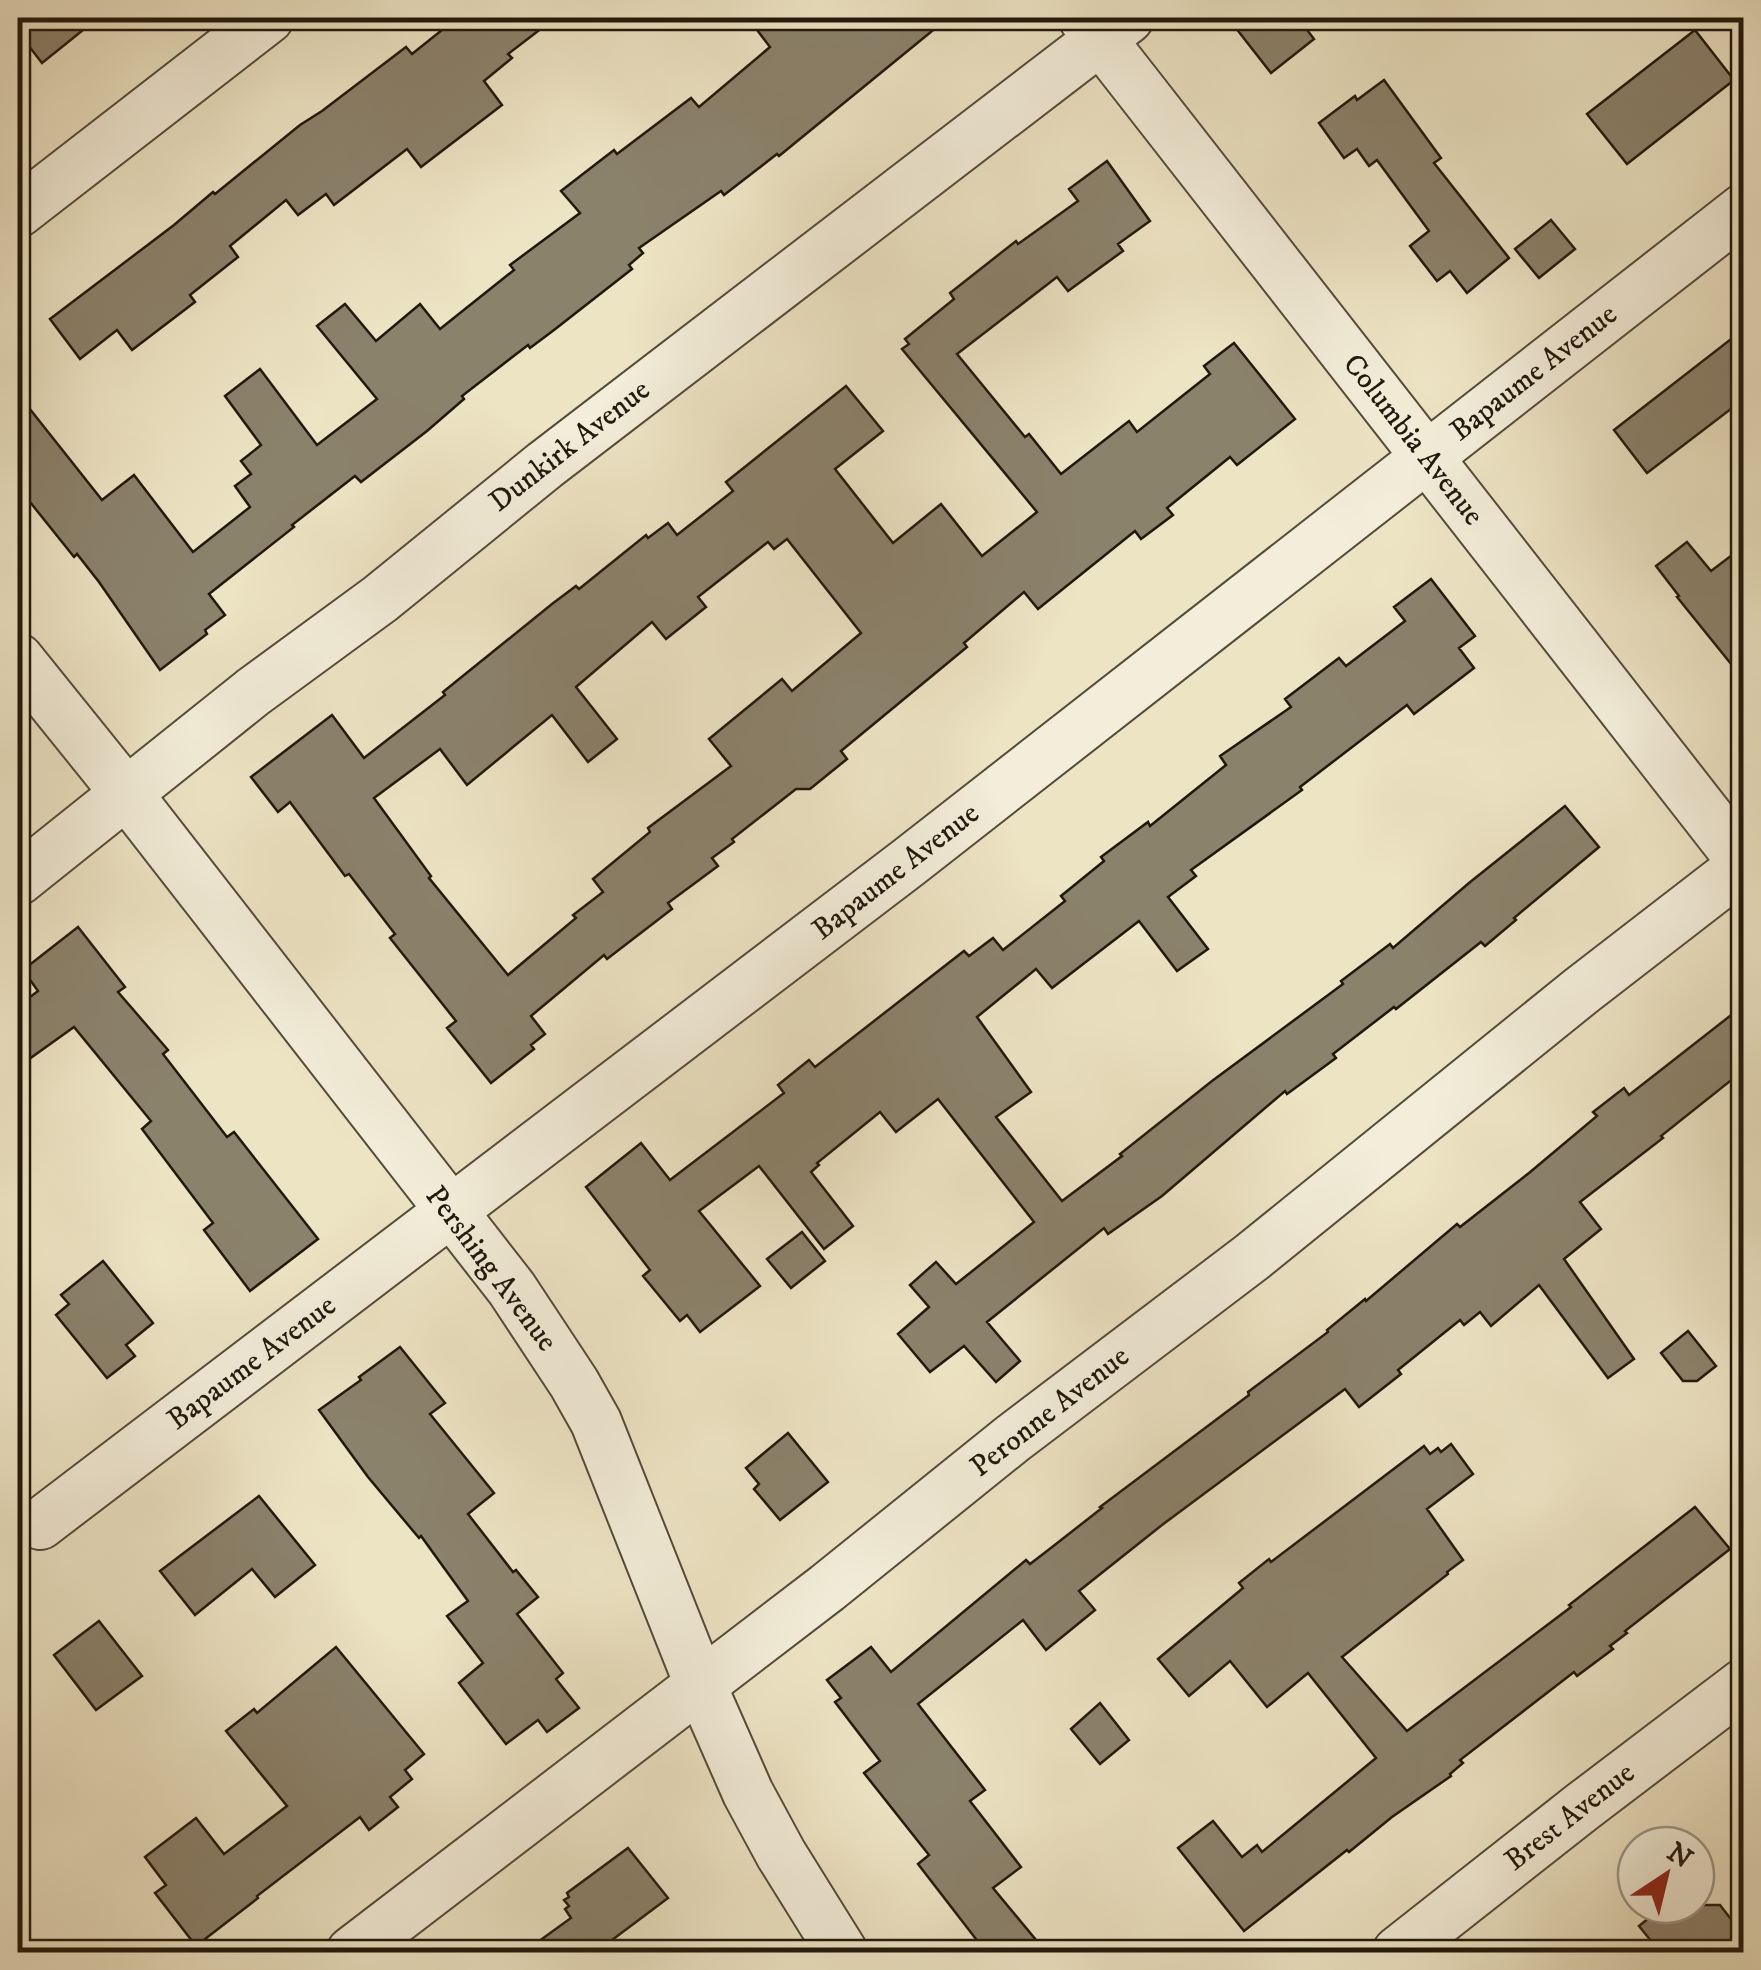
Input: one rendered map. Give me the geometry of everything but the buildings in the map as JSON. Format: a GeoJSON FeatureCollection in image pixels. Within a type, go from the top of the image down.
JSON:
{"type":"FeatureCollection","features":[{"type":"Feature","properties":{"kind":"street"},"geometry":{"type":"LineString","coordinates":[[18,212],[268,18]]}},
{"type":"Feature","properties":{"kind":"street","name":"Columbia Avenue"},"geometry":{"type":"LineString","coordinates":[[1104,24],[1426,457],[1744,864]]}},
{"type":"Feature","properties":{"kind":"street","name":"Dunkirk Avenue"},"geometry":{"type":"LineString","coordinates":[[18,880],[253,692],[380,599],[560,452],[1104,24]]}},
{"type":"Feature","properties":{"kind":"street","name":"Bapaume Avenue"},"geometry":{"type":"LineString","coordinates":[[40,1524],[909,862],[1744,210]]}},
{"type":"Feature","properties":{"kind":"street","name":"Pershing Avenue"},"geometry":{"type":"LineString","coordinates":[[18,659],[512,1289],[574,1383],[596,1422],[700,1684],[748,1793],[842,1952]]}},
{"type":"Feature","properties":{"kind":"street","name":"Peronne Avenue"},"geometry":{"type":"LineString","coordinates":[[352,1952],[1252,1257],[1581,990],[1744,864]]}},
{"type":"Feature","properties":{"kind":"street","name":"Brest Avenue"},"geometry":{"type":"LineString","coordinates":[[1398,1952],[1744,1684]]}}]}
